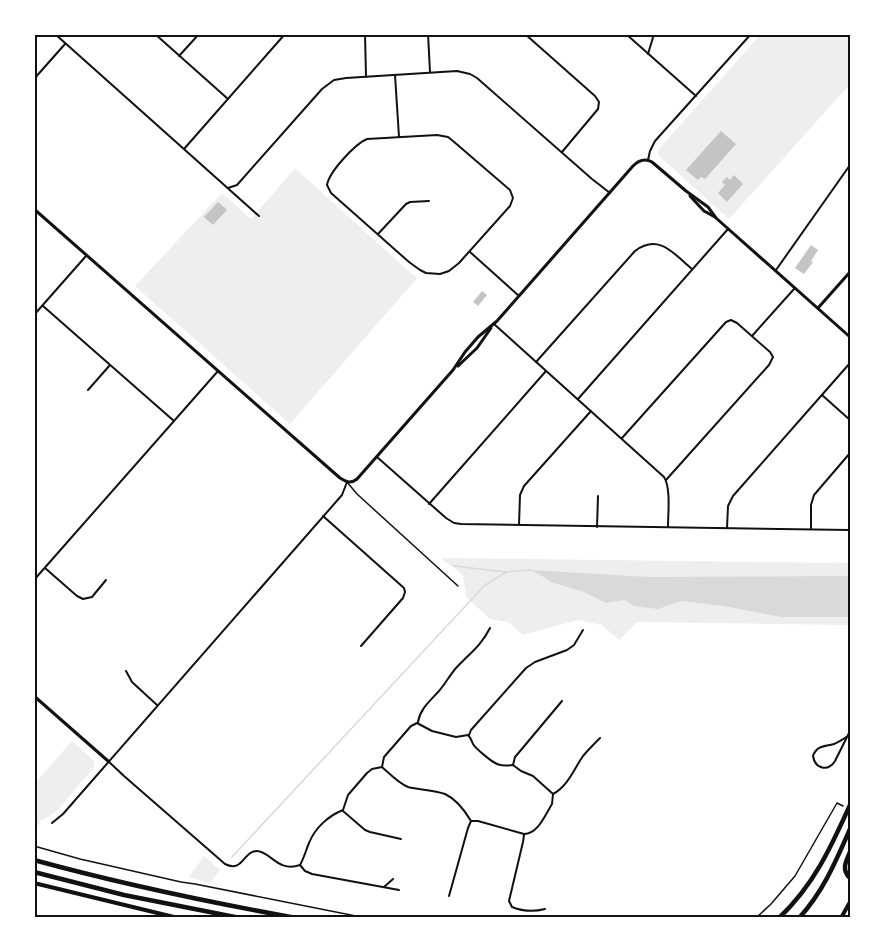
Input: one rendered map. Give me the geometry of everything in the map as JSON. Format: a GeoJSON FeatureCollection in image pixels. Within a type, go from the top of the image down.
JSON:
{"type":"FeatureCollection","features":[{"type":"Feature","properties":{"kind":"highway"},"geometry":{"type":"LineString","coordinates":[[779,918],[822,865],[850,805]]}},
{"type":"Feature","properties":{"kind":"highway"},"geometry":{"type":"LineString","coordinates":[[799,918],[821,890],[850,829]]}},
{"type":"Feature","properties":{"kind":"highway"},"geometry":{"type":"LineString","coordinates":[[850,852],[844,870],[850,878]]}},
{"type":"Feature","properties":{"kind":"highway"},"geometry":{"type":"LineString","coordinates":[[34,860],[162,892],[296,918]]}},
{"type":"Feature","properties":{"kind":"highway"},"geometry":{"type":"LineString","coordinates":[[34,872],[124,895],[240,918]]}},
{"type":"Feature","properties":{"kind":"main road"},"geometry":{"type":"LineString","coordinates":[[34,883],[178,918]]}},
{"type":"Feature","properties":{"kind":"main road"},"geometry":{"type":"LineString","coordinates":[[841,918],[850,902]]}},
{"type":"Feature","properties":{"kind":"street"},"geometry":{"type":"LineString","coordinates":[[55,34],[259,216]]}},
{"type":"Feature","properties":{"kind":"street"},"geometry":{"type":"LineString","coordinates":[[155,34],[228,99]]}},
{"type":"Feature","properties":{"kind":"street"},"geometry":{"type":"LineString","coordinates":[[180,56],[199,34]]}},
{"type":"Feature","properties":{"kind":"street"},"geometry":{"type":"LineString","coordinates":[[184,149],[285,34]]}},
{"type":"Feature","properties":{"kind":"street"},"geometry":{"type":"LineString","coordinates":[[365,34],[366,77]]}},
{"type":"Feature","properties":{"kind":"street"},"geometry":{"type":"LineString","coordinates":[[428,34],[430,72]]}},
{"type":"Feature","properties":{"kind":"street"},"geometry":{"type":"LineString","coordinates":[[525,34],[599,102],[598,109],[562,152]]}},
{"type":"Feature","properties":{"kind":"street"},"geometry":{"type":"LineString","coordinates":[[626,34],[696,96]]}},
{"type":"Feature","properties":{"kind":"street"},"geometry":{"type":"LineString","coordinates":[[648,54],[654,34]]}},
{"type":"Feature","properties":{"kind":"street"},"geometry":{"type":"LineString","coordinates":[[648,160],[655,141],[751,34]]}},
{"type":"Feature","properties":{"kind":"street"},"geometry":{"type":"LineString","coordinates":[[34,79],[65,44]]}},
{"type":"Feature","properties":{"kind":"street"},"geometry":{"type":"LineString","coordinates":[[228,188],[240,183],[326,85],[339,79],[460,71],[474,76],[592,180],[610,193]]}},
{"type":"Feature","properties":{"kind":"street"},"geometry":{"type":"LineString","coordinates":[[395,75],[399,137]]}},
{"type":"Feature","properties":{"kind":"street"},"geometry":{"type":"LineString","coordinates":[[599,102],[604,99]]}},
{"type":"Feature","properties":{"kind":"street"},"geometry":{"type":"LineString","coordinates":[[437,135],[448,137],[510,190],[513,198],[510,206],[470,252],[449,271],[440,274],[420,270],[331,192],[327,185],[330,175],[363,141],[399,137],[437,135]]}},
{"type":"Feature","properties":{"kind":"street"},"geometry":{"type":"LineString","coordinates":[[34,209],[347,482],[357,479],[453,370],[474,342],[494,324],[636,163],[642,160],[648,160],[661,168],[708,207],[728,229],[850,337]]}},
{"type":"Feature","properties":{"kind":"street"},"geometry":{"type":"LineString","coordinates":[[775,270],[850,165]]}},
{"type":"Feature","properties":{"kind":"street"},"geometry":{"type":"LineString","coordinates":[[378,234],[406,204],[429,201]]}},
{"type":"Feature","properties":{"kind":"street"},"geometry":{"type":"LineString","coordinates":[[578,399],[728,229]]}},
{"type":"Feature","properties":{"kind":"street"},"geometry":{"type":"LineString","coordinates":[[536,362],[641,247],[654,244],[666,247],[693,270]]}},
{"type":"Feature","properties":{"kind":"street"},"geometry":{"type":"LineString","coordinates":[[470,252],[519,296]]}},
{"type":"Feature","properties":{"kind":"street"},"geometry":{"type":"LineString","coordinates":[[34,315],[87,255]]}},
{"type":"Feature","properties":{"kind":"street"},"geometry":{"type":"LineString","coordinates":[[818,308],[850,272]]}},
{"type":"Feature","properties":{"kind":"street"},"geometry":{"type":"LineString","coordinates":[[753,336],[795,288]]}},
{"type":"Feature","properties":{"kind":"street"},"geometry":{"type":"LineString","coordinates":[[43,306],[174,421]]}},
{"type":"Feature","properties":{"kind":"street"},"geometry":{"type":"LineString","coordinates":[[731,315],[731,320]]}},
{"type":"Feature","properties":{"kind":"street"},"geometry":{"type":"LineString","coordinates":[[622,438],[724,324],[731,320],[737,322],[770,352],[772,357],[769,364],[666,480]]}},
{"type":"Feature","properties":{"kind":"street"},"geometry":{"type":"LineString","coordinates":[[494,324],[660,473],[668,487],[668,527]]}},
{"type":"Feature","properties":{"kind":"street"},"geometry":{"type":"LineString","coordinates":[[772,357],[778,357]]}},
{"type":"Feature","properties":{"kind":"street"},"geometry":{"type":"LineString","coordinates":[[727,528],[728,506],[733,496],[850,363]]}},
{"type":"Feature","properties":{"kind":"street"},"geometry":{"type":"LineString","coordinates":[[88,390],[110,365]]}},
{"type":"Feature","properties":{"kind":"street"},"geometry":{"type":"LineString","coordinates":[[34,580],[218,371]]}},
{"type":"Feature","properties":{"kind":"street"},"geometry":{"type":"LineString","coordinates":[[429,504],[546,371]]}},
{"type":"Feature","properties":{"kind":"street"},"geometry":{"type":"LineString","coordinates":[[822,395],[850,420]]}},
{"type":"Feature","properties":{"kind":"street"},"geometry":{"type":"LineString","coordinates":[[519,525],[520,495],[524,486],[591,411]]}},
{"type":"Feature","properties":{"kind":"street"},"geometry":{"type":"LineString","coordinates":[[811,529],[811,505],[814,495],[850,453]]}},
{"type":"Feature","properties":{"kind":"street"},"geometry":{"type":"LineString","coordinates":[[376,457],[450,521],[460,524],[850,530]]}},
{"type":"Feature","properties":{"kind":"street"},"geometry":{"type":"LineString","coordinates":[[52,823],[63,814],[342,495],[347,482]]}},
{"type":"Feature","properties":{"kind":"street"},"geometry":{"type":"LineString","coordinates":[[597,527],[598,496]]}},
{"type":"Feature","properties":{"kind":"street"},"geometry":{"type":"LineString","coordinates":[[323,516],[404,588],[403,598],[361,646]]}},
{"type":"Feature","properties":{"kind":"street"},"geometry":{"type":"LineString","coordinates":[[45,568],[83,599],[92,597],[106,580]]}},
{"type":"Feature","properties":{"kind":"street"},"geometry":{"type":"LineString","coordinates":[[382,767],[384,757],[411,726],[417,723],[423,708],[456,668],[484,640],[490,628]]}},
{"type":"Feature","properties":{"kind":"street"},"geometry":{"type":"LineString","coordinates":[[417,723],[432,731],[456,737],[468,735],[526,668],[535,662],[567,650],[574,645],[583,630]]}},
{"type":"Feature","properties":{"kind":"street"},"geometry":{"type":"LineString","coordinates":[[126,671],[132,682],[158,705]]}},
{"type":"Feature","properties":{"kind":"street"},"geometry":{"type":"LineString","coordinates":[[34,696],[229,866],[236,866],[251,852],[258,851],[282,865],[295,867],[300,865],[315,833],[331,815],[343,810],[348,795],[372,769],[382,767]]}},
{"type":"Feature","properties":{"kind":"street"},"geometry":{"type":"LineString","coordinates":[[513,765],[521,750],[562,701]]}},
{"type":"Feature","properties":{"kind":"street"},"geometry":{"type":"LineString","coordinates":[[848,736],[836,743],[820,746],[813,756],[815,764],[822,768],[833,765],[848,736],[850,731]]}},
{"type":"Feature","properties":{"kind":"street"},"geometry":{"type":"LineString","coordinates":[[468,735],[492,761],[506,766],[513,765],[533,776],[553,794]]}},
{"type":"Feature","properties":{"kind":"street"},"geometry":{"type":"LineString","coordinates":[[553,794],[560,790],[585,754],[600,738]]}},
{"type":"Feature","properties":{"kind":"street"},"geometry":{"type":"LineString","coordinates":[[382,767],[406,786],[445,794],[467,813],[471,821],[449,896]]}},
{"type":"Feature","properties":{"kind":"street"},"geometry":{"type":"LineString","coordinates":[[471,821],[529,834],[536,830],[552,804],[553,794]]}},
{"type":"Feature","properties":{"kind":"street"},"geometry":{"type":"LineString","coordinates":[[343,810],[365,830],[401,839]]}},
{"type":"Feature","properties":{"kind":"street"},"geometry":{"type":"LineString","coordinates":[[524,834],[509,901],[512,907],[518,909],[537,911],[545,909]]}},
{"type":"Feature","properties":{"kind":"street"},"geometry":{"type":"LineString","coordinates":[[300,865],[312,874],[399,890]]}},
{"type":"Feature","properties":{"kind":"street"},"geometry":{"type":"LineString","coordinates":[[384,888],[393,879]]}},
{"type":"Feature","properties":{"kind":"lane"},"geometry":{"type":"LineString","coordinates":[[347,482],[458,586]]}},
{"type":"Feature","properties":{"kind":"path"},"geometry":{"type":"LineString","coordinates":[[756,918],[795,876],[837,803],[843,806]]}},
{"type":"Feature","properties":{"kind":"path"},"geometry":{"type":"LineString","coordinates":[[34,846],[181,882],[366,918]]}},
{"type":"Feature","properties":{"kind":"shaded area"},"geometry":{"type":"Polygon","coordinates":[[[760,35],[850,35],[850,84],[729,219],[658,154],[659,149],[760,35]]]}},
{"type":"Feature","properties":{"kind":"shaded area"},"geometry":{"type":"Polygon","coordinates":[[[295,168],[417,278],[290,424],[135,286],[222,193],[251,219],[295,168]]]}},
{"type":"Feature","properties":{"kind":"shaded area"},"geometry":{"type":"Polygon","coordinates":[[[441,558],[850,563],[850,625],[637,622],[619,640],[602,625],[578,620],[523,635],[508,622],[490,619],[465,596],[463,575],[441,558]]]}},
{"type":"Feature","properties":{"kind":"shaded area"},"geometry":{"type":"Polygon","coordinates":[[[531,570],[648,577],[850,576],[850,617],[781,617],[724,606],[681,601],[658,609],[634,606],[625,600],[606,603],[584,592],[554,583],[531,570]]]}},
{"type":"Feature","properties":{"kind":"shaded area"},"geometry":{"type":"Polygon","coordinates":[[[72,741],[94,761],[94,767],[57,811],[41,821],[35,830],[35,783],[72,741]]]}},
{"type":"Feature","properties":{"kind":"shaded area"},"geometry":{"type":"Polygon","coordinates":[[[204,856],[220,870],[210,883],[189,877],[204,856]]]}},
{"type":"Feature","properties":{"kind":"building"},"geometry":{"type":"Polygon","coordinates":[[[721,131],[736,144],[705,179],[701,177],[698,180],[686,170],[721,131]]]}},
{"type":"Feature","properties":{"kind":"building"},"geometry":{"type":"Polygon","coordinates":[[[734,175],[743,184],[727,202],[718,193],[725,185],[722,182],[727,177],[730,180],[734,175]]]}},
{"type":"Feature","properties":{"kind":"building"},"geometry":{"type":"Polygon","coordinates":[[[218,202],[227,210],[213,225],[204,217],[218,202]]]}},
{"type":"Feature","properties":{"kind":"building"},"geometry":{"type":"Polygon","coordinates":[[[811,245],[818,250],[804,274],[795,268],[811,245]]]}},
{"type":"Feature","properties":{"kind":"building"},"geometry":{"type":"Polygon","coordinates":[[[482,291],[487,295],[478,306],[473,302],[482,291]]]}},
{"type":"Feature","properties":{"kind":"waterway"},"geometry":{"type":"LineString","coordinates":[[454,566],[506,572],[531,570]]}},
{"type":"Feature","properties":{"kind":"waterway"},"geometry":{"type":"LineString","coordinates":[[232,857],[484,586],[506,572]]}}]}
